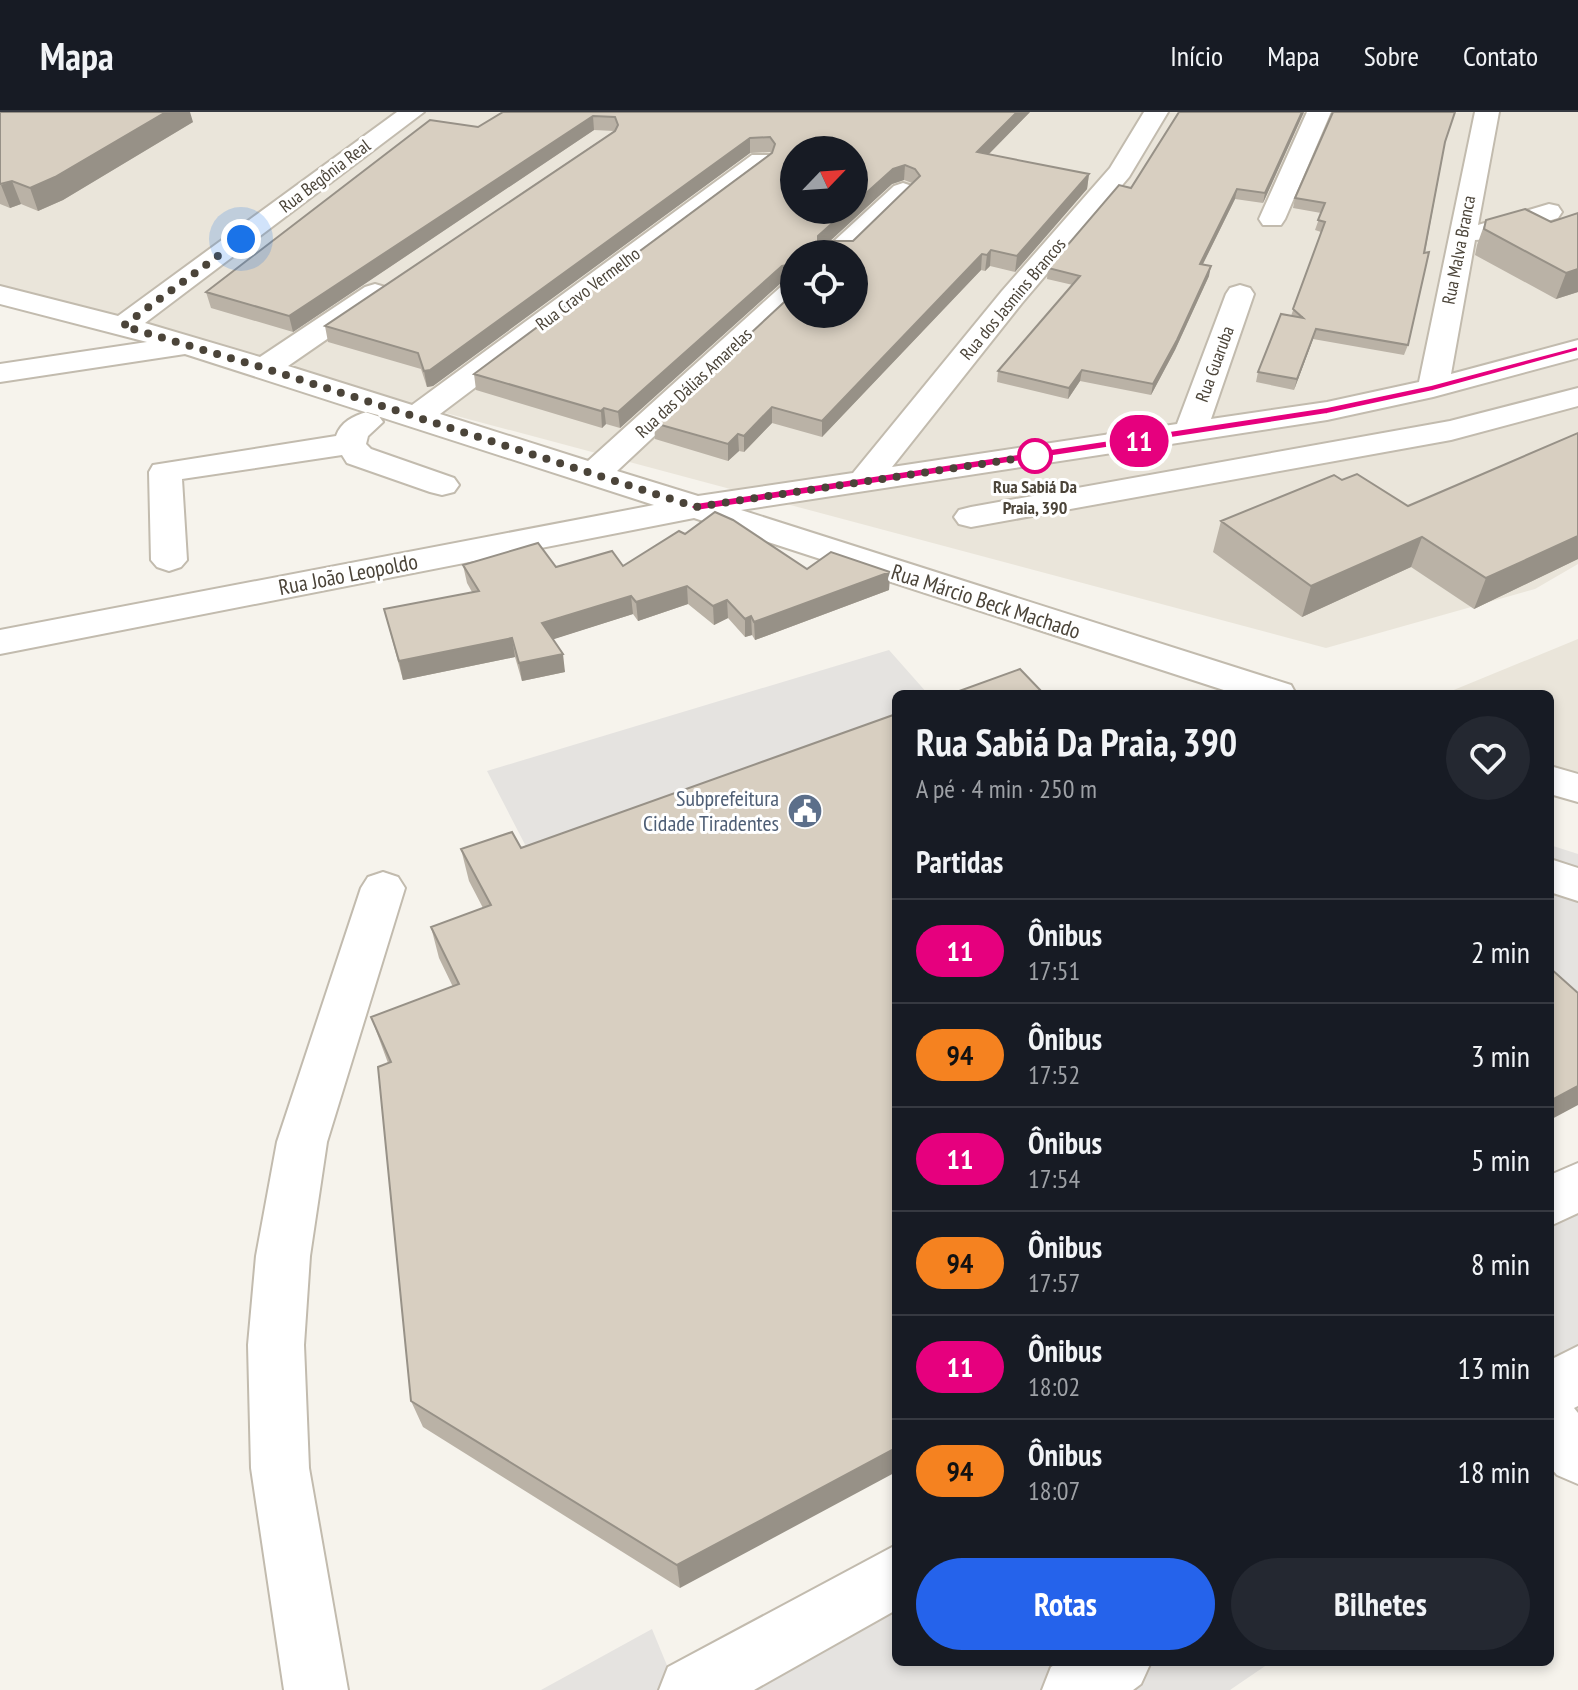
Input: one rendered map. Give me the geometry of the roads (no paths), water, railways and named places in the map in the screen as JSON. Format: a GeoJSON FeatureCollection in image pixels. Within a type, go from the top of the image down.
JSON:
{"type":"FeatureCollection","features":[{"type":"Feature","properties":{"kind":"street","name":"Rua Begônia Real"},"geometry":{"type":"LineString","coordinates":[[123,326],[412,112]]}},
{"type":"Feature","properties":{"kind":"street","name":"Rua dos Jasmins Brancos"},"geometry":{"type":"LineString","coordinates":[[863,482],[1012,297],[1120,172],[1156,112]]}},
{"type":"Feature","properties":{"kind":"street"},"geometry":{"type":"LineString","coordinates":[[1272,219],[1319,112]]}},
{"type":"Feature","properties":{"kind":"street","name":"Rua Malva Branca"},"geometry":{"type":"LineString","coordinates":[[1433,388],[1487,112]]}},
{"type":"Feature","properties":{"kind":"street","name":"Rua Cravo Vermelho"},"geometry":{"type":"LineString","coordinates":[[350,444],[353,432],[400,414],[761,160]]}},
{"type":"Feature","properties":{"kind":"street"},"geometry":{"type":"LineString","coordinates":[[849,240],[903,191]]}},
{"type":"Feature","properties":{"kind":"street"},"geometry":{"type":"LineString","coordinates":[[1461,233],[1489,231],[1549,212]]}},
{"type":"Feature","properties":{"kind":"street"},"geometry":{"type":"LineString","coordinates":[[264,368],[395,280]]}},
{"type":"Feature","properties":{"kind":"street","name":"Rua Guaruba"},"geometry":{"type":"LineString","coordinates":[[1190,433],[1240,294]]}},
{"type":"Feature","properties":{"kind":"street","name":"Rua Márcio Beck Machado"},"geometry":{"type":"LineString","coordinates":[[0,295],[123,326],[264,368],[1265,690]]}},
{"type":"Feature","properties":{"kind":"street","name":"Rua das Dálias Amarelas"},"geometry":{"type":"LineString","coordinates":[[593,475],[780,303]]}},
{"type":"Feature","properties":{"kind":"street"},"geometry":{"type":"LineString","coordinates":[[0,373],[186,345]]}},
{"type":"Feature","properties":{"kind":"street","name":"Rua João Leopoldo"},"geometry":{"type":"LineString","coordinates":[[0,642],[696,507],[1327,411],[1494,373],[1578,349]]}},
{"type":"Feature","properties":{"kind":"street"},"geometry":{"type":"LineString","coordinates":[[1494,373],[1563,402]]}},
{"type":"Feature","properties":{"kind":"street"},"geometry":{"type":"LineString","coordinates":[[971,517],[1451,430],[1563,402]]}},
{"type":"Feature","properties":{"kind":"street"},"geometry":{"type":"LineString","coordinates":[[169,560],[165,472],[350,444],[359,456],[442,485]]}},
{"type":"Feature","properties":{"kind":"street"},"geometry":{"type":"LineString","coordinates":[[1554,781],[1578,788]]}},
{"type":"Feature","properties":{"kind":"street"},"geometry":{"type":"LineString","coordinates":[[1554,876],[1578,885]]}},
{"type":"Feature","properties":{"kind":"street"},"geometry":{"type":"LineString","coordinates":[[316,1690],[280,1468],[276,1345],[283,1256],[302,1142],[383,888]]}},
{"type":"Feature","properties":{"kind":"street"},"geometry":{"type":"LineString","coordinates":[[1554,1200],[1578,1185]]}},
{"type":"Feature","properties":{"kind":"street"},"geometry":{"type":"LineString","coordinates":[[1554,1389],[1578,1373]]}},
{"type":"Feature","properties":{"kind":"street"},"geometry":{"type":"LineString","coordinates":[[1554,1428],[1578,1455]]}},
{"type":"Feature","properties":{"kind":"street"},"geometry":{"type":"LineString","coordinates":[[691,1690],[892,1578]]}},
{"type":"Feature","properties":{"kind":"street"},"geometry":{"type":"LineString","coordinates":[[1074,1690],[1113,1666]]}},
{"type":"Feature","properties":{"kind":"place","name":"Rua Sabiá Da Praia, 390"},"geometry":{"type":"Point","coordinates":[1035,456]}},
{"type":"Feature","properties":{"kind":"place","name":"Subprefeitura Cidade Tiradentes"},"geometry":{"type":"Point","coordinates":[805,811]}}]}
